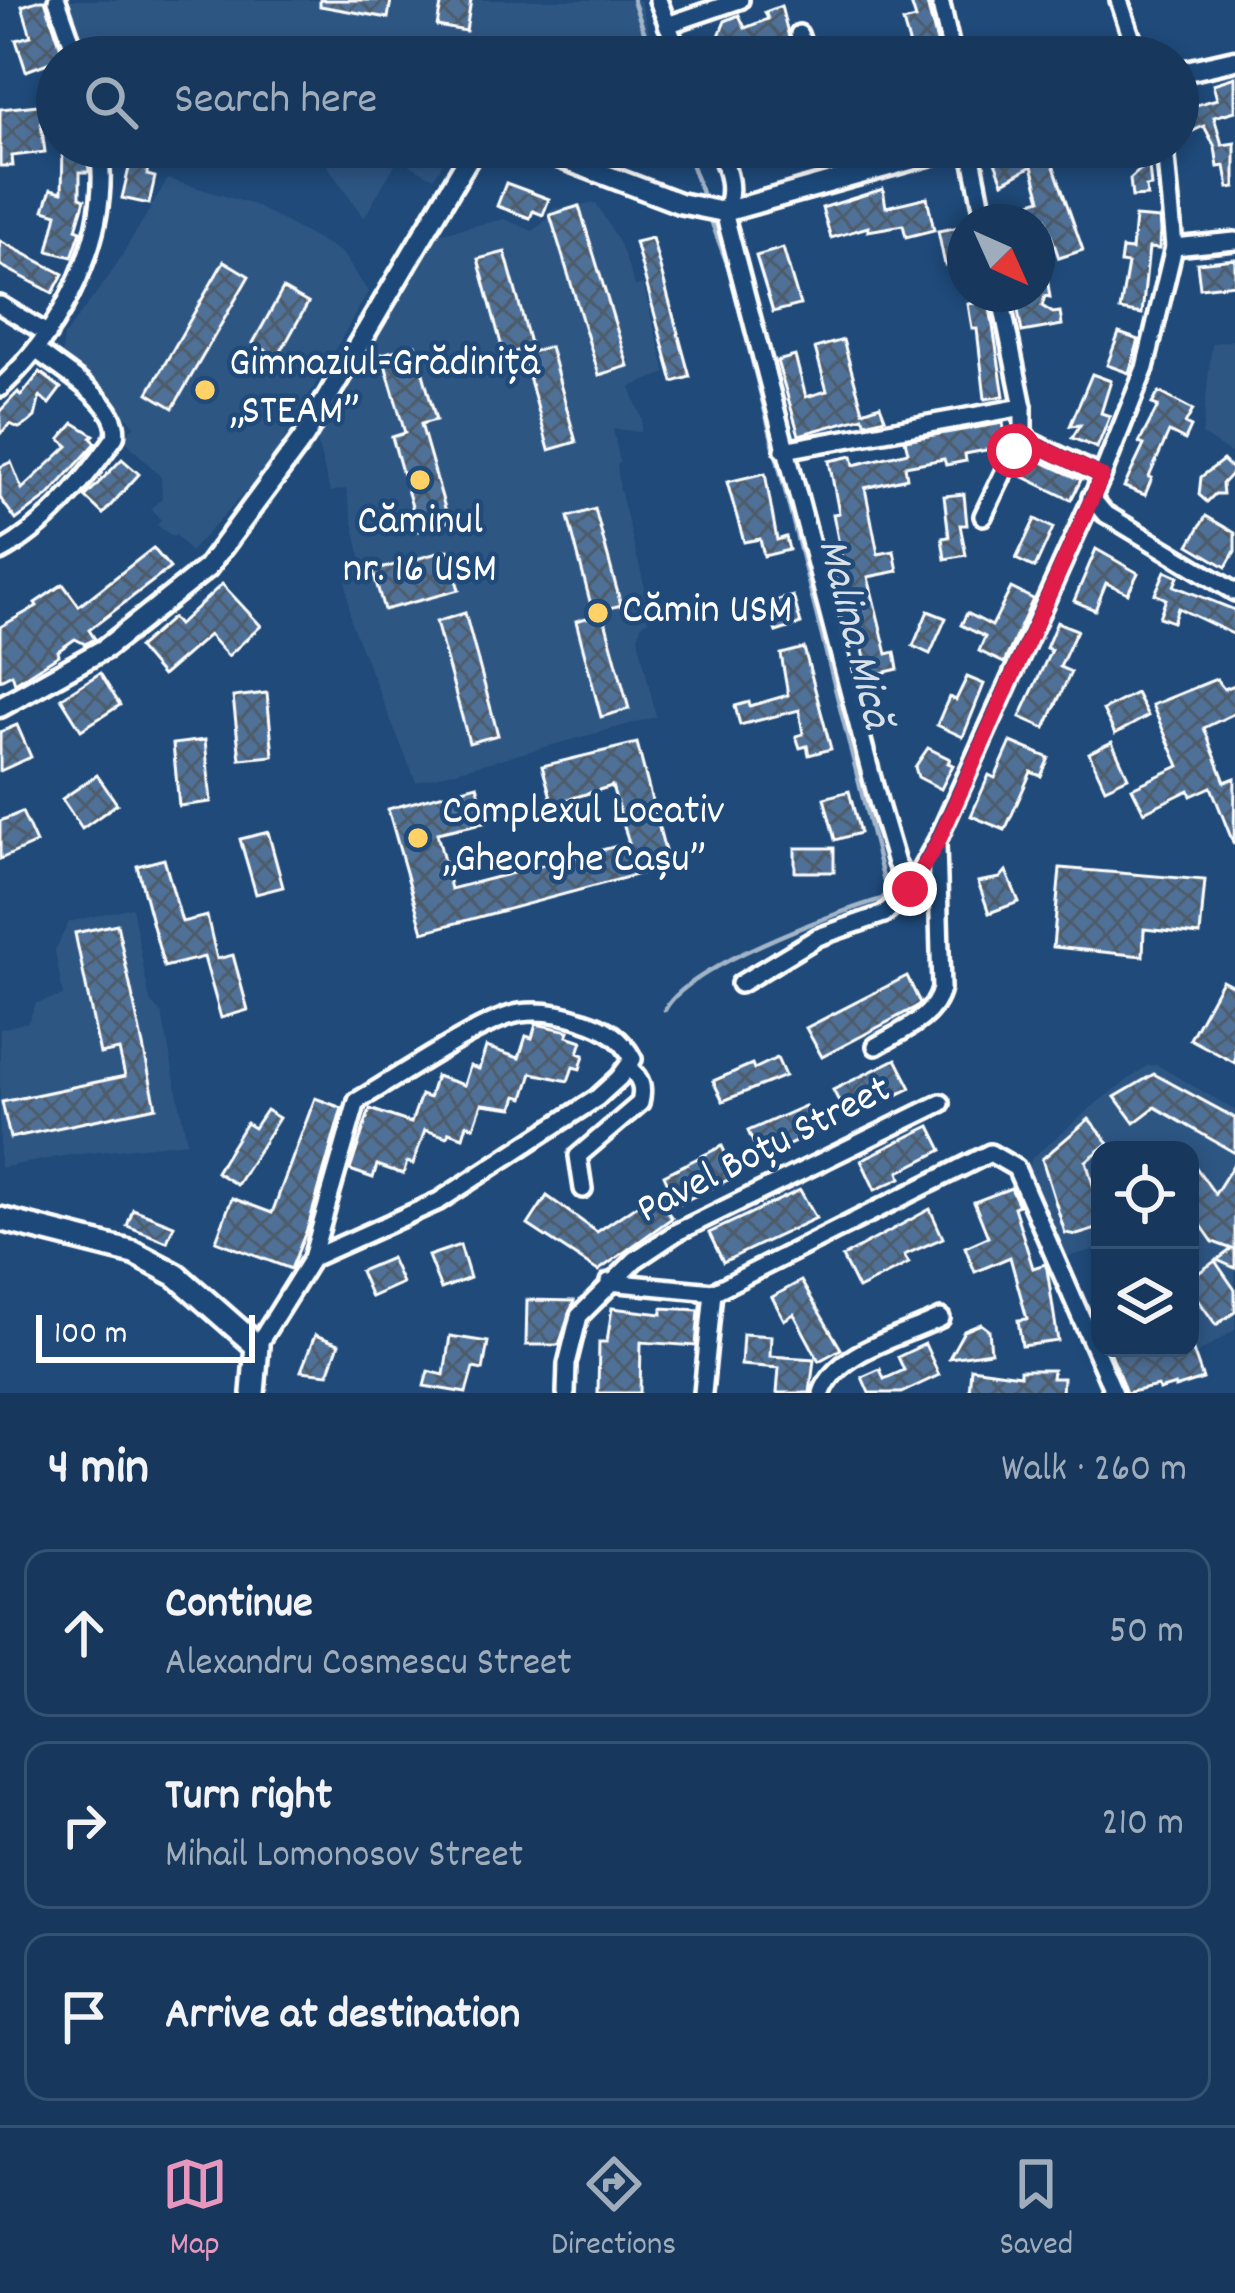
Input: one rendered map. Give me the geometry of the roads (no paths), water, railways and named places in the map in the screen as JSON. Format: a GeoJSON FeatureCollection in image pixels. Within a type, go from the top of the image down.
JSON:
{"type":"FeatureCollection","features":[{"type":"Feature","properties":{"kind":"main road"},"geometry":{"type":"LineString","coordinates":[[0,1219],[134,1253],[176,1275],[257,1346],[253,1393]]}},
{"type":"Feature","properties":{"kind":"street"},"geometry":{"type":"LineString","coordinates":[[57,0],[70,36]]}},
{"type":"Feature","properties":{"kind":"street"},"geometry":{"type":"LineString","coordinates":[[658,0],[671,36]]}},
{"type":"Feature","properties":{"kind":"street"},"geometry":{"type":"LineString","coordinates":[[667,25],[740,0]]}},
{"type":"Feature","properties":{"kind":"street"},"geometry":{"type":"LineString","coordinates":[[940,0],[948,36]]}},
{"type":"Feature","properties":{"kind":"street"},"geometry":{"type":"LineString","coordinates":[[1118,0],[1131,36]]}},
{"type":"Feature","properties":{"kind":"street"},"geometry":{"type":"LineString","coordinates":[[1199,68],[1235,60]]}},
{"type":"Feature","properties":{"kind":"street"},"geometry":{"type":"LineString","coordinates":[[0,388],[36,350],[70,296],[96,222],[101,168]]}},
{"type":"Feature","properties":{"kind":"street"},"geometry":{"type":"LineString","coordinates":[[0,707],[106,649],[208,568],[304,436],[464,168]]}},
{"type":"Feature","properties":{"kind":"street"},"geometry":{"type":"LineString","coordinates":[[588,168],[680,203],[724,212],[884,168]]}},
{"type":"Feature","properties":{"kind":"street"},"geometry":{"type":"LineString","coordinates":[[725,168],[731,200],[724,212],[784,450],[879,805],[896,863],[910,889]]}},
{"type":"Feature","properties":{"kind":"street"},"geometry":{"type":"LineString","coordinates":[[846,168],[849,178]]}},
{"type":"Feature","properties":{"kind":"street"},"geometry":{"type":"LineString","coordinates":[[974,168],[981,204]]}},
{"type":"Feature","properties":{"kind":"street"},"geometry":{"type":"LineString","coordinates":[[740,984],[818,937],[884,914],[910,889],[938,842],[1102,476],[1149,354],[1174,247],[1167,168]]}},
{"type":"Feature","properties":{"kind":"street"},"geometry":{"type":"LineString","coordinates":[[1174,247],[1235,241]]}},
{"type":"Feature","properties":{"kind":"street"},"geometry":{"type":"LineString","coordinates":[[0,305],[48,334]]}},
{"type":"Feature","properties":{"kind":"street"},"geometry":{"type":"LineString","coordinates":[[983,515],[1023,432],[1023,407],[1004,312]]}},
{"type":"Feature","properties":{"kind":"street"},"geometry":{"type":"LineString","coordinates":[[0,552],[44,521],[116,437],[118,427],[108,406],[36,350]]}},
{"type":"Feature","properties":{"kind":"street"},"geometry":{"type":"LineString","coordinates":[[784,450],[1023,407]]}},
{"type":"Feature","properties":{"kind":"street"},"geometry":{"type":"LineString","coordinates":[[1023,432],[1028,441],[1102,476]]}},
{"type":"Feature","properties":{"kind":"street"},"geometry":{"type":"LineString","coordinates":[[1091,497],[1104,513],[1235,592]]}},
{"type":"Feature","properties":{"kind":"street"},"geometry":{"type":"LineString","coordinates":[[876,1046],[938,1004],[938,842]]}},
{"type":"Feature","properties":{"kind":"street"},"geometry":{"type":"LineString","coordinates":[[257,1346],[312,1258],[357,1101],[517,1013],[555,1014],[598,1025],[628,1050],[633,1059],[628,1068],[596,1098],[439,1201],[312,1258]]}},
{"type":"Feature","properties":{"kind":"street"},"geometry":{"type":"LineString","coordinates":[[583,1189],[578,1156],[640,1103],[644,1090],[628,1068]]}},
{"type":"Feature","properties":{"kind":"street","name":"Pavel Boțu Street"},"geometry":{"type":"LineString","coordinates":[[566,1393],[567,1364],[579,1316],[635,1260],[677,1232],[941,1103]]}},
{"type":"Feature","properties":{"kind":"street"},"geometry":{"type":"LineString","coordinates":[[609,1282],[713,1292],[990,1153],[1016,1168],[1114,1393]]}},
{"type":"Feature","properties":{"kind":"street"},"geometry":{"type":"LineString","coordinates":[[703,1393],[713,1292]]}},
{"type":"Feature","properties":{"kind":"street"},"geometry":{"type":"LineString","coordinates":[[822,1393],[829,1376],[845,1362],[941,1318]]}},
{"type":"Feature","properties":{"kind":"waterway","name":"Malina Mică"},"geometry":{"type":"LineString","coordinates":[[633,0],[646,36]]}},
{"type":"Feature","properties":{"kind":"waterway","name":"Malina Mică"},"geometry":{"type":"LineString","coordinates":[[693,168],[706,204]]}},
{"type":"Feature","properties":{"kind":"waterway","name":"Malina Mică"},"geometry":{"type":"LineString","coordinates":[[665,1010],[678,993],[730,960],[887,893],[729,269],[709,215]]}},
{"type":"Feature","properties":{"kind":"place","name":"Gimnaziul-Grădiniță „STEAM”"},"geometry":{"type":"Point","coordinates":[205,390]}},
{"type":"Feature","properties":{"kind":"place","name":"Căminul nr. 16 USM"},"geometry":{"type":"Point","coordinates":[420,480]}},
{"type":"Feature","properties":{"kind":"place","name":"Cămin USM"},"geometry":{"type":"Point","coordinates":[598,613]}},
{"type":"Feature","properties":{"kind":"place","name":"Complexul Locativ „Gheorghe Cașu”"},"geometry":{"type":"Point","coordinates":[418,838]}}]}
